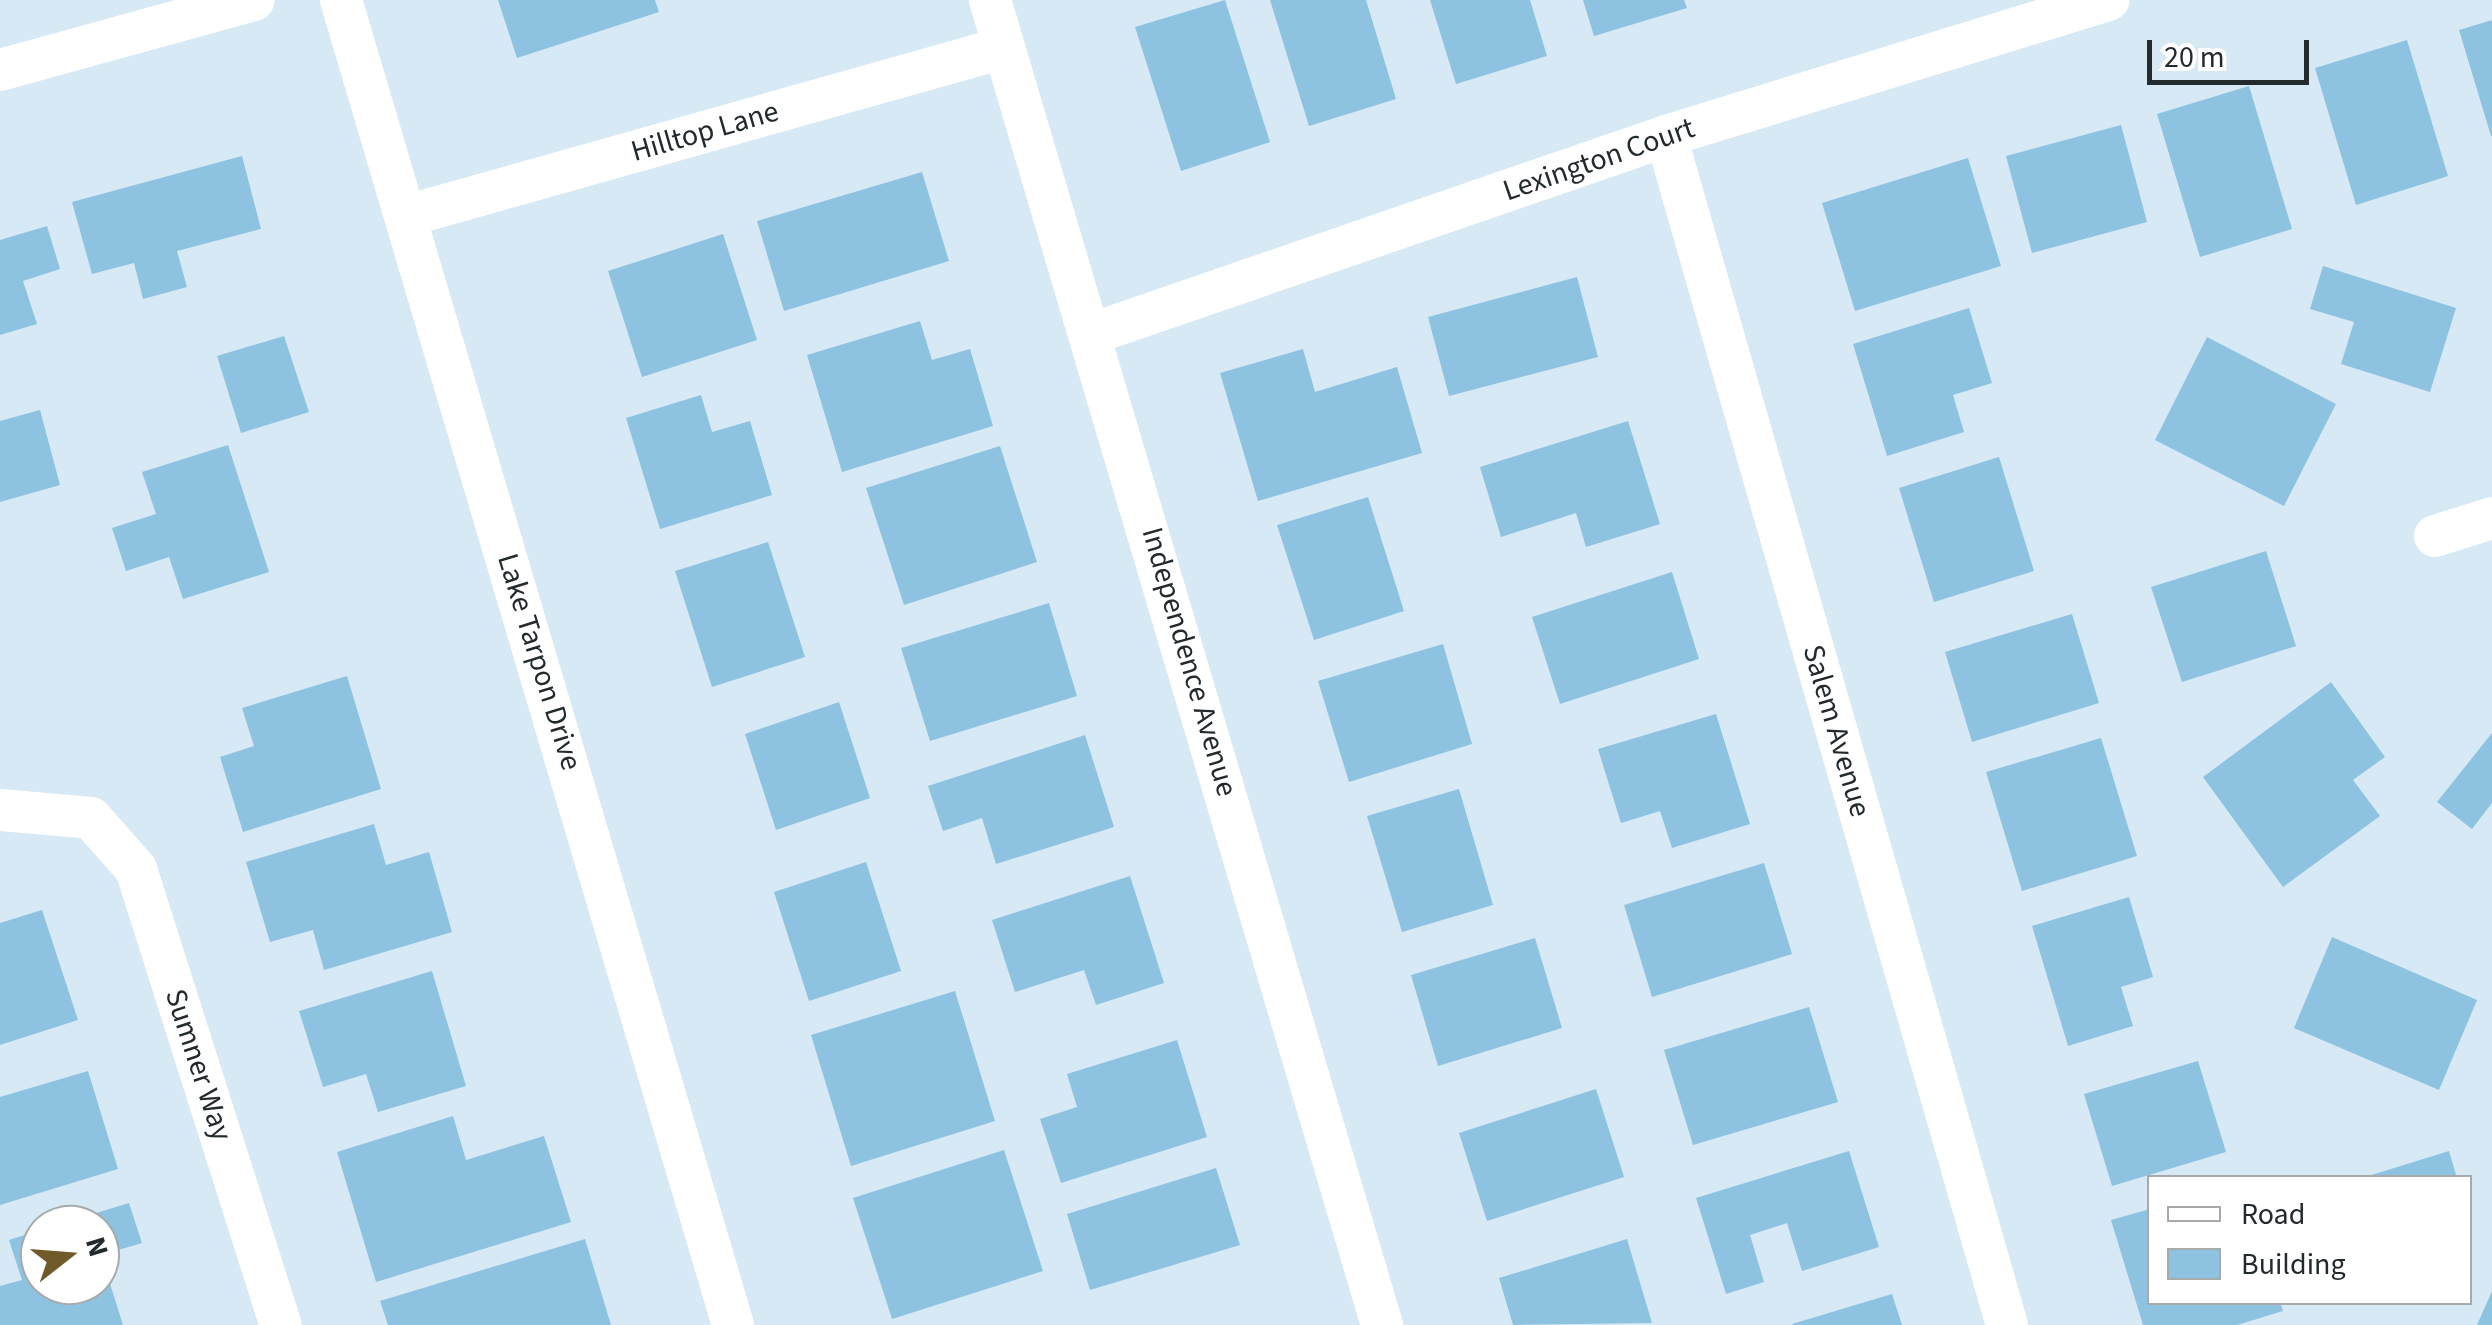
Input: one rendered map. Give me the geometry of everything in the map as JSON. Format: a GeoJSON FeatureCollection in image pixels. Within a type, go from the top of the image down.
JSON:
{"type":"FeatureCollection","features":[{"type":"Feature","properties":{"kind":"street"},"geometry":{"type":"LineString","coordinates":[[0,70],[254,0]]}},
{"type":"Feature","properties":{"kind":"street","name":"Lake Tarpon Drive"},"geometry":{"type":"LineString","coordinates":[[341,0],[734,1325]]}},
{"type":"Feature","properties":{"kind":"street","name":"Independence Avenue"},"geometry":{"type":"LineString","coordinates":[[990,0],[1094,333],[1382,1325]]}},
{"type":"Feature","properties":{"kind":"street","name":"Lexington Court"},"geometry":{"type":"LineString","coordinates":[[1094,333],[1666,136],[2109,0]]}},
{"type":"Feature","properties":{"kind":"street","name":"Hilltop Lane"},"geometry":{"type":"LineString","coordinates":[[406,216],[1003,48]]}},
{"type":"Feature","properties":{"kind":"street","name":"Salem Avenue"},"geometry":{"type":"LineString","coordinates":[[1666,136],[2007,1325]]}},
{"type":"Feature","properties":{"kind":"street"},"geometry":{"type":"LineString","coordinates":[[2436,536],[2492,518]]}},
{"type":"Feature","properties":{"kind":"street","name":"Sumner Way"},"geometry":{"type":"LineString","coordinates":[[0,810],[91,818],[136,868],[280,1325]]}},
{"type":"Feature","properties":{"kind":"building"},"geometry":{"type":"Polygon","coordinates":[[[498,0],[655,0],[659,12],[517,58],[498,0]]]}},
{"type":"Feature","properties":{"kind":"building"},"geometry":{"type":"Polygon","coordinates":[[[1225,0],[1270,142],[1181,171],[1135,27],[1225,0]]]}},
{"type":"Feature","properties":{"kind":"building"},"geometry":{"type":"Polygon","coordinates":[[[1270,0],[1366,0],[1396,99],[1309,126],[1270,0]]]}},
{"type":"Feature","properties":{"kind":"building"},"geometry":{"type":"Polygon","coordinates":[[[1430,0],[1530,0],[1547,56],[1456,84],[1430,0]]]}},
{"type":"Feature","properties":{"kind":"building"},"geometry":{"type":"Polygon","coordinates":[[[1583,0],[1684,0],[1687,8],[1594,36],[1583,0]]]}},
{"type":"Feature","properties":{"kind":"building"},"geometry":{"type":"Polygon","coordinates":[[[2492,20],[2492,136],[2491,136],[2459,30],[2492,20]]]}},
{"type":"Feature","properties":{"kind":"building"},"geometry":{"type":"Polygon","coordinates":[[[2407,40],[2448,176],[2356,205],[2315,68],[2407,40]]]}},
{"type":"Feature","properties":{"kind":"building"},"geometry":{"type":"Polygon","coordinates":[[[2249,86],[2292,229],[2200,257],[2157,114],[2249,86]]]}},
{"type":"Feature","properties":{"kind":"building"},"geometry":{"type":"Polygon","coordinates":[[[2121,125],[2147,222],[2032,253],[2006,156],[2121,125]]]}},
{"type":"Feature","properties":{"kind":"building"},"geometry":{"type":"Polygon","coordinates":[[[242,156],[261,229],[177,251],[187,287],[143,299],[134,263],[92,274],[72,202],[242,156]]]}},
{"type":"Feature","properties":{"kind":"building"},"geometry":{"type":"Polygon","coordinates":[[[1968,158],[2001,266],[1855,311],[1822,203],[1968,158]]]}},
{"type":"Feature","properties":{"kind":"building"},"geometry":{"type":"Polygon","coordinates":[[[922,172],[949,261],[784,311],[757,221],[922,172]]]}},
{"type":"Feature","properties":{"kind":"building"},"geometry":{"type":"Polygon","coordinates":[[[47,226],[60,269],[23,281],[37,324],[0,335],[0,240],[47,226]]]}},
{"type":"Feature","properties":{"kind":"building"},"geometry":{"type":"Polygon","coordinates":[[[723,234],[757,340],[642,377],[608,271],[723,234]]]}},
{"type":"Feature","properties":{"kind":"building"},"geometry":{"type":"Polygon","coordinates":[[[2323,266],[2456,308],[2430,392],[2341,364],[2354,322],[2310,309],[2323,266]]]}},
{"type":"Feature","properties":{"kind":"building"},"geometry":{"type":"Polygon","coordinates":[[[1577,277],[1598,357],[1449,396],[1428,317],[1577,277]]]}},
{"type":"Feature","properties":{"kind":"building"},"geometry":{"type":"Polygon","coordinates":[[[1969,308],[1992,383],[1953,395],[1964,432],[1887,456],[1853,344],[1969,308]]]}},
{"type":"Feature","properties":{"kind":"building"},"geometry":{"type":"Polygon","coordinates":[[[920,321],[932,360],[970,349],[993,426],[842,472],[807,355],[920,321]]]}},
{"type":"Feature","properties":{"kind":"building"},"geometry":{"type":"Polygon","coordinates":[[[284,336],[309,412],[241,433],[217,356],[284,336]]]}},
{"type":"Feature","properties":{"kind":"building"},"geometry":{"type":"Polygon","coordinates":[[[2207,337],[2336,404],[2284,506],[2155,440],[2207,337]]]}},
{"type":"Feature","properties":{"kind":"building"},"geometry":{"type":"Polygon","coordinates":[[[1303,349],[1315,392],[1397,367],[1422,453],[1258,501],[1220,373],[1303,349]]]}},
{"type":"Feature","properties":{"kind":"building"},"geometry":{"type":"Polygon","coordinates":[[[701,395],[712,432],[750,421],[772,495],[660,529],[626,418],[701,395]]]}},
{"type":"Feature","properties":{"kind":"building"},"geometry":{"type":"Polygon","coordinates":[[[40,410],[60,485],[0,502],[0,421],[40,410]]]}},
{"type":"Feature","properties":{"kind":"building"},"geometry":{"type":"Polygon","coordinates":[[[1628,421],[1660,524],[1586,547],[1576,513],[1501,537],[1480,467],[1628,421]]]}},
{"type":"Feature","properties":{"kind":"building"},"geometry":{"type":"Polygon","coordinates":[[[228,445],[269,572],[183,599],[169,557],[126,571],[112,528],[156,514],[142,472],[228,445]]]}},
{"type":"Feature","properties":{"kind":"building"},"geometry":{"type":"Polygon","coordinates":[[[1000,446],[1037,562],[904,605],[866,488],[1000,446]]]}},
{"type":"Feature","properties":{"kind":"building"},"geometry":{"type":"Polygon","coordinates":[[[1999,457],[2034,571],[1934,602],[1899,488],[1999,457]]]}},
{"type":"Feature","properties":{"kind":"building"},"geometry":{"type":"Polygon","coordinates":[[[1368,497],[1404,611],[1314,640],[1277,525],[1368,497]]]}},
{"type":"Feature","properties":{"kind":"building"},"geometry":{"type":"Polygon","coordinates":[[[768,542],[805,657],[712,687],[675,571],[768,542]]]}},
{"type":"Feature","properties":{"kind":"building"},"geometry":{"type":"Polygon","coordinates":[[[2266,551],[2296,646],[2182,682],[2151,587],[2266,551]]]}},
{"type":"Feature","properties":{"kind":"building"},"geometry":{"type":"Polygon","coordinates":[[[1672,572],[1699,659],[1560,704],[1532,617],[1672,572]]]}},
{"type":"Feature","properties":{"kind":"building"},"geometry":{"type":"Polygon","coordinates":[[[1049,603],[1077,696],[930,741],[901,648],[1049,603]]]}},
{"type":"Feature","properties":{"kind":"building"},"geometry":{"type":"Polygon","coordinates":[[[2072,614],[2099,703],[1972,742],[1945,652],[2072,614]]]}},
{"type":"Feature","properties":{"kind":"building"},"geometry":{"type":"Polygon","coordinates":[[[1443,644],[1472,744],[1349,782],[1318,681],[1443,644]]]}},
{"type":"Feature","properties":{"kind":"building"},"geometry":{"type":"Polygon","coordinates":[[[347,676],[381,789],[243,832],[220,757],[254,746],[242,708],[347,676]]]}},
{"type":"Feature","properties":{"kind":"building"},"geometry":{"type":"Polygon","coordinates":[[[2331,682],[2385,757],[2353,780],[2380,816],[2283,887],[2203,777],[2331,682]]]}},
{"type":"Feature","properties":{"kind":"building"},"geometry":{"type":"Polygon","coordinates":[[[839,702],[870,798],[776,830],[745,734],[839,702]]]}},
{"type":"Feature","properties":{"kind":"building"},"geometry":{"type":"Polygon","coordinates":[[[1716,714],[1750,824],[1672,848],[1660,811],[1621,823],[1598,749],[1716,714]]]}},
{"type":"Feature","properties":{"kind":"building"},"geometry":{"type":"Polygon","coordinates":[[[2492,733],[2492,803],[2472,829],[2437,802],[2492,733]]]}},
{"type":"Feature","properties":{"kind":"building"},"geometry":{"type":"Polygon","coordinates":[[[1085,735],[1114,827],[996,864],[982,818],[943,831],[928,786],[1085,735]]]}},
{"type":"Feature","properties":{"kind":"building"},"geometry":{"type":"Polygon","coordinates":[[[2101,738],[2137,856],[2022,891],[1986,772],[2101,738]]]}},
{"type":"Feature","properties":{"kind":"building"},"geometry":{"type":"Polygon","coordinates":[[[1459,789],[1493,905],[1402,932],[1367,816],[1459,789]]]}},
{"type":"Feature","properties":{"kind":"building"},"geometry":{"type":"Polygon","coordinates":[[[374,824],[386,865],[429,852],[452,932],[324,970],[313,930],[270,942],[246,862],[374,824]]]}},
{"type":"Feature","properties":{"kind":"building"},"geometry":{"type":"Polygon","coordinates":[[[866,862],[901,971],[809,1001],[774,892],[866,862]]]}},
{"type":"Feature","properties":{"kind":"building"},"geometry":{"type":"Polygon","coordinates":[[[1764,863],[1792,954],[1652,997],[1624,905],[1764,863]]]}},
{"type":"Feature","properties":{"kind":"building"},"geometry":{"type":"Polygon","coordinates":[[[1130,876],[1164,983],[1096,1005],[1084,970],[1015,992],[992,920],[1130,876]]]}},
{"type":"Feature","properties":{"kind":"building"},"geometry":{"type":"Polygon","coordinates":[[[2129,897],[2153,977],[2121,987],[2133,1026],[2068,1046],[2032,926],[2129,897]]]}},
{"type":"Feature","properties":{"kind":"building"},"geometry":{"type":"Polygon","coordinates":[[[42,910],[78,1020],[0,1045],[0,923],[42,910]]]}},
{"type":"Feature","properties":{"kind":"building"},"geometry":{"type":"Polygon","coordinates":[[[2332,937],[2477,1000],[2439,1090],[2294,1028],[2332,937]]]}},
{"type":"Feature","properties":{"kind":"building"},"geometry":{"type":"Polygon","coordinates":[[[1535,938],[1562,1028],[1438,1066],[1411,975],[1535,938]]]}},
{"type":"Feature","properties":{"kind":"building"},"geometry":{"type":"Polygon","coordinates":[[[432,971],[466,1086],[378,1112],[366,1074],[323,1087],[299,1011],[432,971]]]}},
{"type":"Feature","properties":{"kind":"building"},"geometry":{"type":"Polygon","coordinates":[[[955,991],[995,1121],[851,1166],[811,1035],[955,991]]]}},
{"type":"Feature","properties":{"kind":"building"},"geometry":{"type":"Polygon","coordinates":[[[1809,1007],[1838,1102],[1693,1145],[1664,1050],[1809,1007]]]}},
{"type":"Feature","properties":{"kind":"building"},"geometry":{"type":"Polygon","coordinates":[[[1177,1040],[1207,1137],[1061,1183],[1040,1119],[1077,1107],[1067,1074],[1177,1040]]]}},
{"type":"Feature","properties":{"kind":"building"},"geometry":{"type":"Polygon","coordinates":[[[2198,1061],[2226,1152],[2112,1186],[2084,1094],[2198,1061]]]}},
{"type":"Feature","properties":{"kind":"building"},"geometry":{"type":"Polygon","coordinates":[[[88,1071],[118,1169],[0,1205],[0,1097],[88,1071]]]}},
{"type":"Feature","properties":{"kind":"building"},"geometry":{"type":"Polygon","coordinates":[[[1596,1089],[1624,1177],[1487,1221],[1459,1133],[1596,1089]]]}},
{"type":"Feature","properties":{"kind":"building"},"geometry":{"type":"Polygon","coordinates":[[[453,1116],[466,1160],[544,1136],[571,1222],[376,1282],[337,1152],[453,1116]]]}},
{"type":"Feature","properties":{"kind":"building"},"geometry":{"type":"Polygon","coordinates":[[[1004,1150],[1043,1271],[892,1319],[853,1198],[1004,1150]]]}},
{"type":"Feature","properties":{"kind":"building"},"geometry":{"type":"Polygon","coordinates":[[[1849,1151],[1879,1247],[1802,1271],[1787,1223],[1750,1235],[1764,1282],[1726,1294],[1696,1198],[1849,1151]]]}},
{"type":"Feature","properties":{"kind":"building"},"geometry":{"type":"Polygon","coordinates":[[[2449,1151],[2456,1175],[2371,1175],[2449,1151]]]}},
{"type":"Feature","properties":{"kind":"building"},"geometry":{"type":"Polygon","coordinates":[[[1216,1168],[1240,1245],[1090,1290],[1067,1214],[1216,1168]]]}},
{"type":"Feature","properties":{"kind":"building"},"geometry":{"type":"Polygon","coordinates":[[[129,1203],[142,1243],[120,1249],[120,1206],[129,1203]]]}},
{"type":"Feature","properties":{"kind":"building"},"geometry":{"type":"Polygon","coordinates":[[[2147,1210],[2147,1305],[2281,1305],[2283,1311],[2237,1325],[2143,1325],[2111,1220],[2147,1210]]]}},
{"type":"Feature","properties":{"kind":"building"},"geometry":{"type":"Polygon","coordinates":[[[20,1236],[20,1274],[9,1240],[20,1236]]]}},
{"type":"Feature","properties":{"kind":"building"},"geometry":{"type":"Polygon","coordinates":[[[585,1239],[611,1325],[388,1325],[380,1301],[585,1239]]]}},
{"type":"Feature","properties":{"kind":"building"},"geometry":{"type":"Polygon","coordinates":[[[1627,1239],[1652,1323],[1513,1325],[1499,1278],[1627,1239]]]}},
{"type":"Feature","properties":{"kind":"building"},"geometry":{"type":"Polygon","coordinates":[[[20,1281],[20,1305],[117,1305],[123,1325],[0,1325],[0,1286],[20,1281]]]}},
{"type":"Feature","properties":{"kind":"building"},"geometry":{"type":"Polygon","coordinates":[[[2492,1291],[2492,1325],[2477,1325],[2492,1291]]]}},
{"type":"Feature","properties":{"kind":"building"},"geometry":{"type":"Polygon","coordinates":[[[1892,1294],[1902,1325],[1792,1324],[1892,1294]]]}}]}
